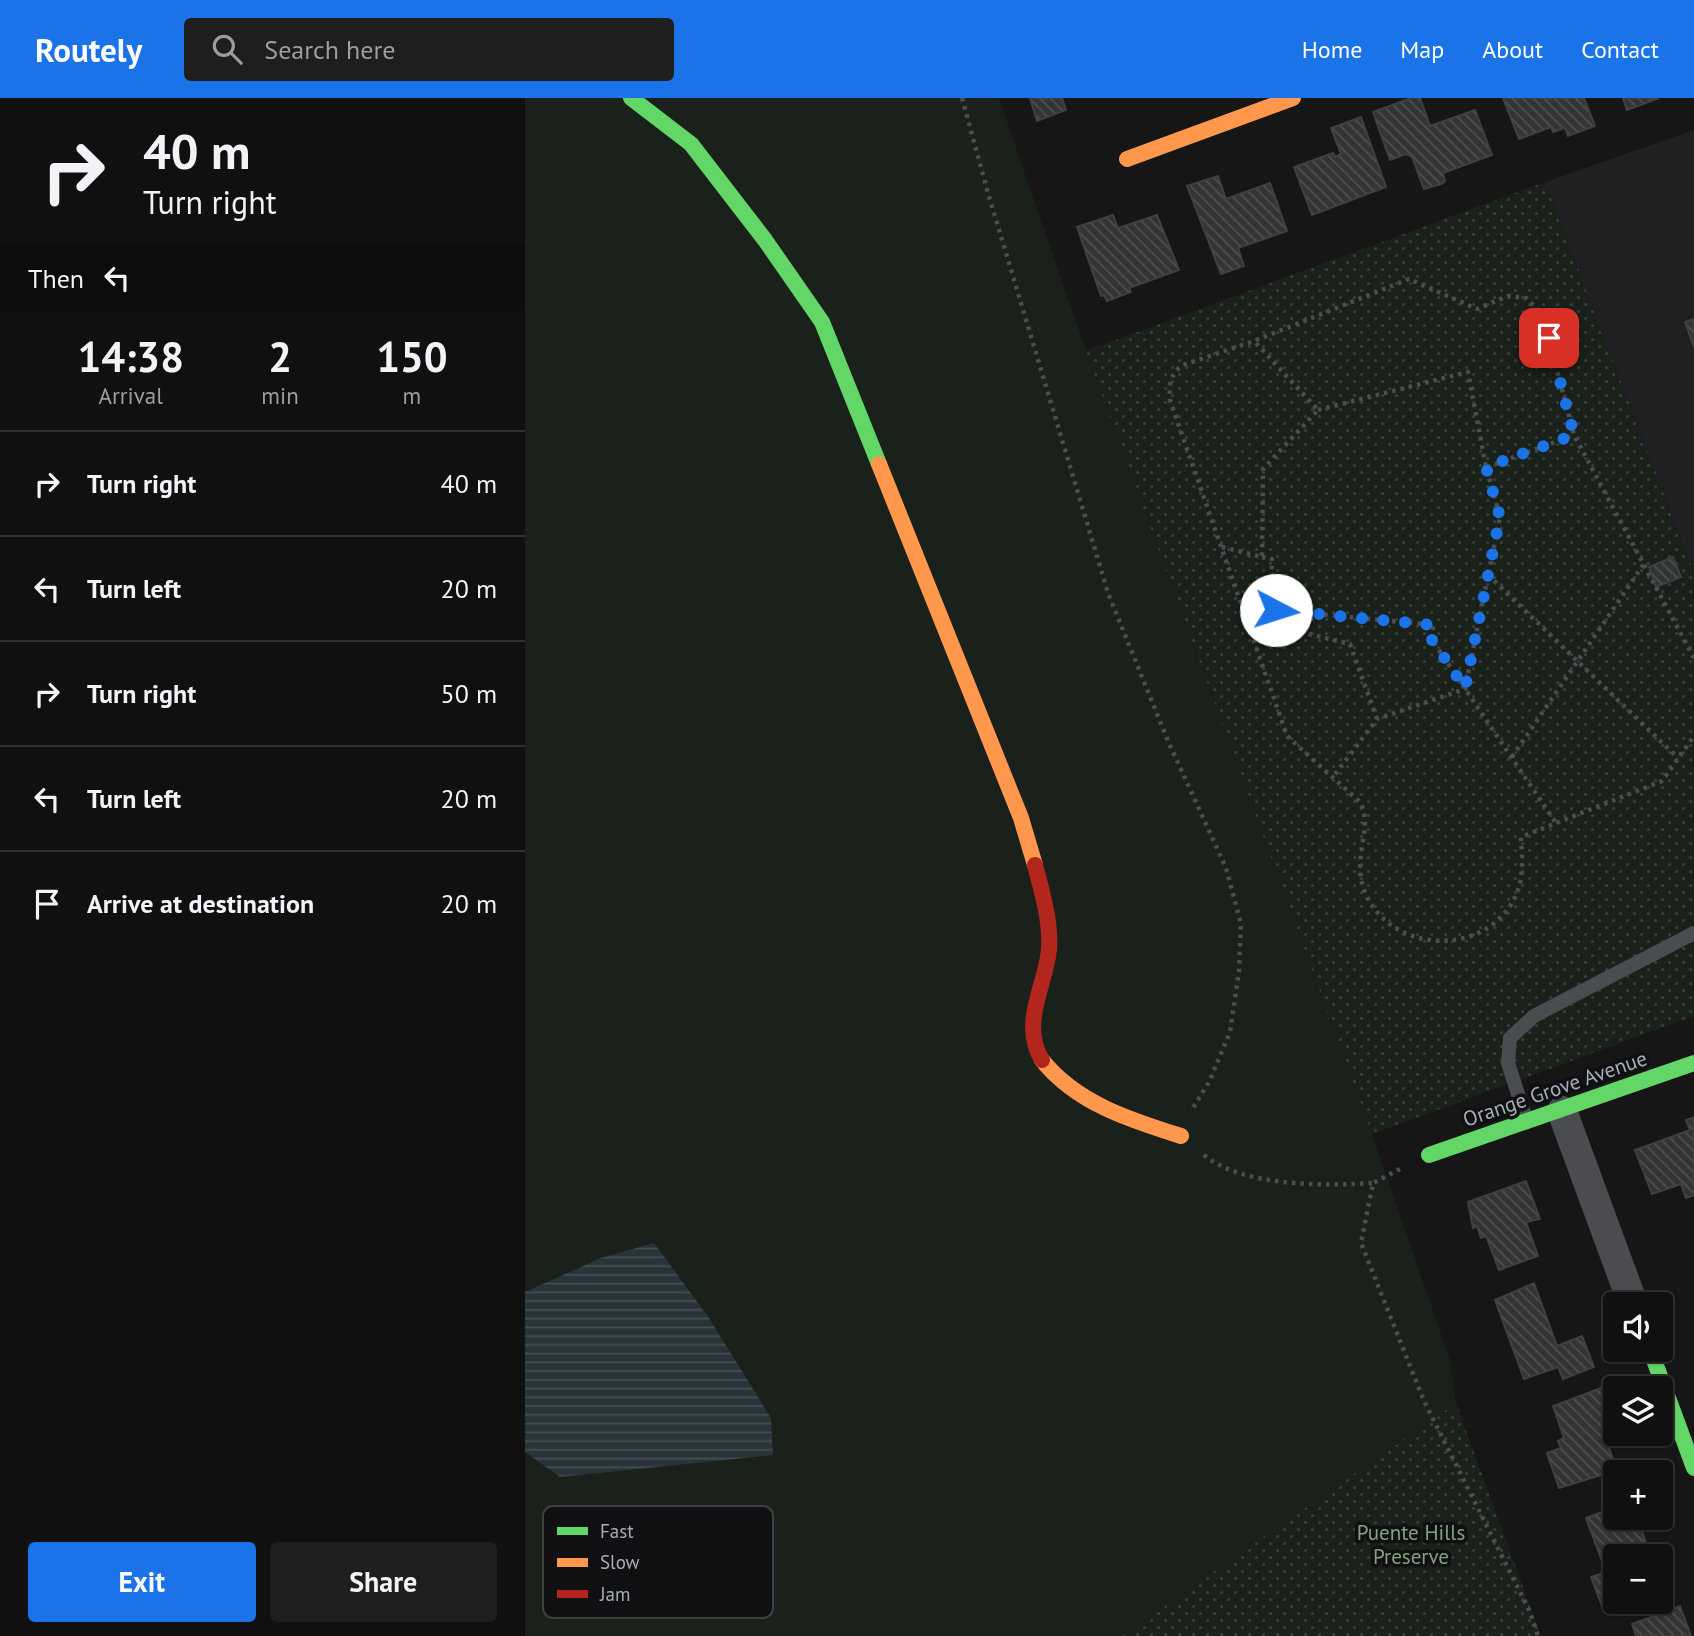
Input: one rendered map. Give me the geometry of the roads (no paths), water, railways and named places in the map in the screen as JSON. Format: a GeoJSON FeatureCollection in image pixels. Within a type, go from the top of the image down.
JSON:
{"type":"FeatureCollection","features":[{"type":"Feature","properties":{"kind":"street"},"geometry":{"type":"LineString","coordinates":[[631,98],[691,144],[765,240],[822,322],[1021,818],[1038,877],[1049,946],[1032,1035],[1043,1064],[1067,1085],[1123,1119],[1181,1136]]}},
{"type":"Feature","properties":{"kind":"street"},"geometry":{"type":"LineString","coordinates":[[1127,159],[1293,98]]}},
{"type":"Feature","properties":{"kind":"street","name":"Orange Grove Avenue"},"geometry":{"type":"LineString","coordinates":[[1429,1154],[1562,1111],[1694,1063]]}},
{"type":"Feature","properties":{"kind":"street"},"geometry":{"type":"LineString","coordinates":[[1562,1111],[1629,1292]]}},
{"type":"Feature","properties":{"kind":"street"},"geometry":{"type":"LineString","coordinates":[[1655,1362],[1693,1464]]}},
{"type":"Feature","properties":{"kind":"lane"},"geometry":{"type":"LineString","coordinates":[[1527,1122],[1508,1063],[1510,1038],[1534,1016],[1694,933]]}},
{"type":"Feature","properties":{"kind":"park label","name":"Puente Hills Preserve"},"geometry":{"type":"Point","coordinates":[1411,1545]}}]}
